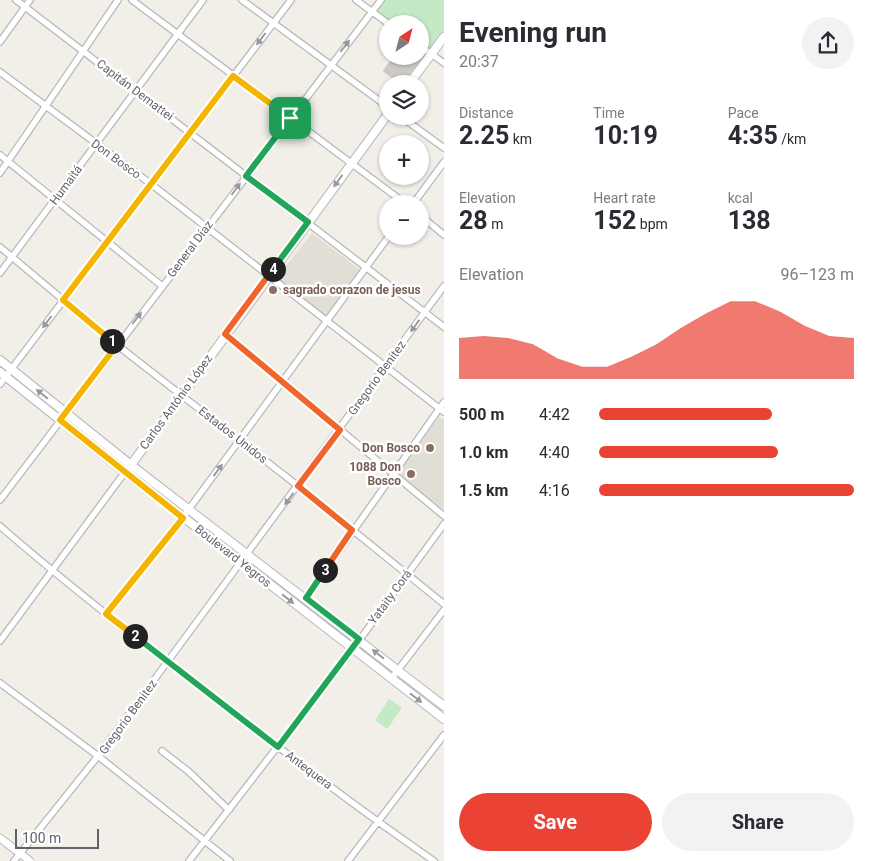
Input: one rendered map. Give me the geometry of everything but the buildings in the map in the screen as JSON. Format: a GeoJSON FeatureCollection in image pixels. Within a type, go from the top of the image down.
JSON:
{"type":"FeatureCollection","features":[{"type":"Feature","properties":{"kind":"main road"},"geometry":{"type":"LineString","coordinates":[[416,75],[444,37]]}},
{"type":"Feature","properties":{"kind":"main road","name":"Carlos António López"},"geometry":{"type":"LineString","coordinates":[[125,472],[380,125]]}},
{"type":"Feature","properties":{"kind":"main road","name":"Boulevard Yegros"},"geometry":{"type":"LineString","coordinates":[[0,360],[131,465],[444,706]]}},
{"type":"Feature","properties":{"kind":"main road","name":"Boulevard Yegros"},"geometry":{"type":"LineString","coordinates":[[3,375],[183,518],[444,719]]}},
{"type":"Feature","properties":{"kind":"street","name":"Capitán Demattei"},"geometry":{"type":"LineString","coordinates":[[16,0],[367,266],[444,327]]}},
{"type":"Feature","properties":{"kind":"street"},"geometry":{"type":"LineString","coordinates":[[0,42],[30,0]]}},
{"type":"Feature","properties":{"kind":"street"},"geometry":{"type":"LineString","coordinates":[[0,173],[118,0]]}},
{"type":"Feature","properties":{"kind":"street"},"geometry":{"type":"LineString","coordinates":[[132,0],[394,195]]}},
{"type":"Feature","properties":{"kind":"street","name":"Humaitá"},"geometry":{"type":"LineString","coordinates":[[0,273],[203,0]]}},
{"type":"Feature","properties":{"kind":"street"},"geometry":{"type":"LineString","coordinates":[[242,0],[379,100]]}},
{"type":"Feature","properties":{"kind":"street"},"geometry":{"type":"LineString","coordinates":[[0,384],[3,375],[12,369],[291,0]]}},
{"type":"Feature","properties":{"kind":"street"},"geometry":{"type":"LineString","coordinates":[[356,0],[379,17]]}},
{"type":"Feature","properties":{"kind":"street","name":"General Díaz"},"geometry":{"type":"LineString","coordinates":[[0,500],[381,0]]}},
{"type":"Feature","properties":{"kind":"street"},"geometry":{"type":"LineString","coordinates":[[431,54],[444,63]]}},
{"type":"Feature","properties":{"kind":"street","name":"Don Bosco"},"geometry":{"type":"LineString","coordinates":[[0,72],[45,108],[151,184],[206,229],[442,410]]}},
{"type":"Feature","properties":{"kind":"street"},"geometry":{"type":"LineString","coordinates":[[412,125],[444,148]]}},
{"type":"Feature","properties":{"kind":"street"},"geometry":{"type":"LineString","coordinates":[[0,155],[162,286]]}},
{"type":"Feature","properties":{"kind":"street"},"geometry":{"type":"LineString","coordinates":[[420,195],[444,162]]}},
{"type":"Feature","properties":{"kind":"street"},"geometry":{"type":"LineString","coordinates":[[429,222],[444,235]]}},
{"type":"Feature","properties":{"kind":"street"},"geometry":{"type":"LineString","coordinates":[[106,614],[183,518],[383,245]]}},
{"type":"Feature","properties":{"kind":"street","name":"Estados Unidos"},"geometry":{"type":"LineString","coordinates":[[0,246],[117,345],[298,486],[444,604]]}},
{"type":"Feature","properties":{"kind":"street","name":"Gregorio Benitez"},"geometry":{"type":"LineString","coordinates":[[14,861],[98,756],[249,554],[444,286]]}},
{"type":"Feature","properties":{"kind":"street"},"geometry":{"type":"LineString","coordinates":[[225,334],[444,516]]}},
{"type":"Feature","properties":{"kind":"street"},"geometry":{"type":"LineString","coordinates":[[306,598],[392,473],[442,410],[444,402]]}},
{"type":"Feature","properties":{"kind":"street","name":"Carlos António López"},"geometry":{"type":"LineString","coordinates":[[0,641],[125,472]]}},
{"type":"Feature","properties":{"kind":"street","name":"Yataity Corá"},"geometry":{"type":"LineString","coordinates":[[189,861],[353,649],[444,524]]}},
{"type":"Feature","properties":{"kind":"street","name":"Antequera"},"geometry":{"type":"LineString","coordinates":[[0,526],[106,614],[278,747],[378,823],[434,861]]}},
{"type":"Feature","properties":{"kind":"street"},"geometry":{"type":"LineString","coordinates":[[391,679],[444,610]]}},
{"type":"Feature","properties":{"kind":"street"},"geometry":{"type":"LineString","coordinates":[[0,683],[98,756],[230,861]]}},
{"type":"Feature","properties":{"kind":"street"},"geometry":{"type":"LineString","coordinates":[[348,861],[444,736]]}},
{"type":"Feature","properties":{"kind":"street"},"geometry":{"type":"LineString","coordinates":[[162,751],[188,771],[229,810]]}},
{"type":"Feature","properties":{"kind":"street"},"geometry":{"type":"LineString","coordinates":[[0,838],[30,861]]}},
{"type":"Feature","properties":{"kind":"shaded area"},"geometry":{"type":"Polygon","coordinates":[[[312,233],[363,272],[328,320],[275,280],[312,233]]]}},
{"type":"Feature","properties":{"kind":"shaded area","name":"Don Bosco"},"geometry":{"type":"Polygon","coordinates":[[[439,417],[444,420],[444,510],[397,475],[439,417]]]}},
{"type":"Feature","properties":{"kind":"green space"},"geometry":{"type":"Polygon","coordinates":[[[383,0],[444,0],[444,33],[431,52],[429,51],[429,15],[379,15],[374,11],[383,0]]]}},
{"type":"Feature","properties":{"kind":"green space"},"geometry":{"type":"Polygon","coordinates":[[[389,699],[402,708],[387,729],[375,720],[389,699]]]}},
{"type":"Feature","properties":{"kind":"place","name":"sagrado corazon de jesus"},"geometry":{"type":"Point","coordinates":[273,290]}},
{"type":"Feature","properties":{"kind":"place","name":"Don Bosco"},"geometry":{"type":"Point","coordinates":[430,448]}},
{"type":"Feature","properties":{"kind":"place","name":"1088 Don Bosco"},"geometry":{"type":"Point","coordinates":[411,474]}},
{"type":"Feature","properties":{"kind":"route"},"geometry":{"type":"LineString","coordinates":[[233,76],[290,118],[246,176],[308,222],[225,334],[340,430],[298,486],[352,530],[306,598],[359,639],[278,747],[106,614],[183,518],[60,420],[117,345],[63,300],[233,76]]}}]}
